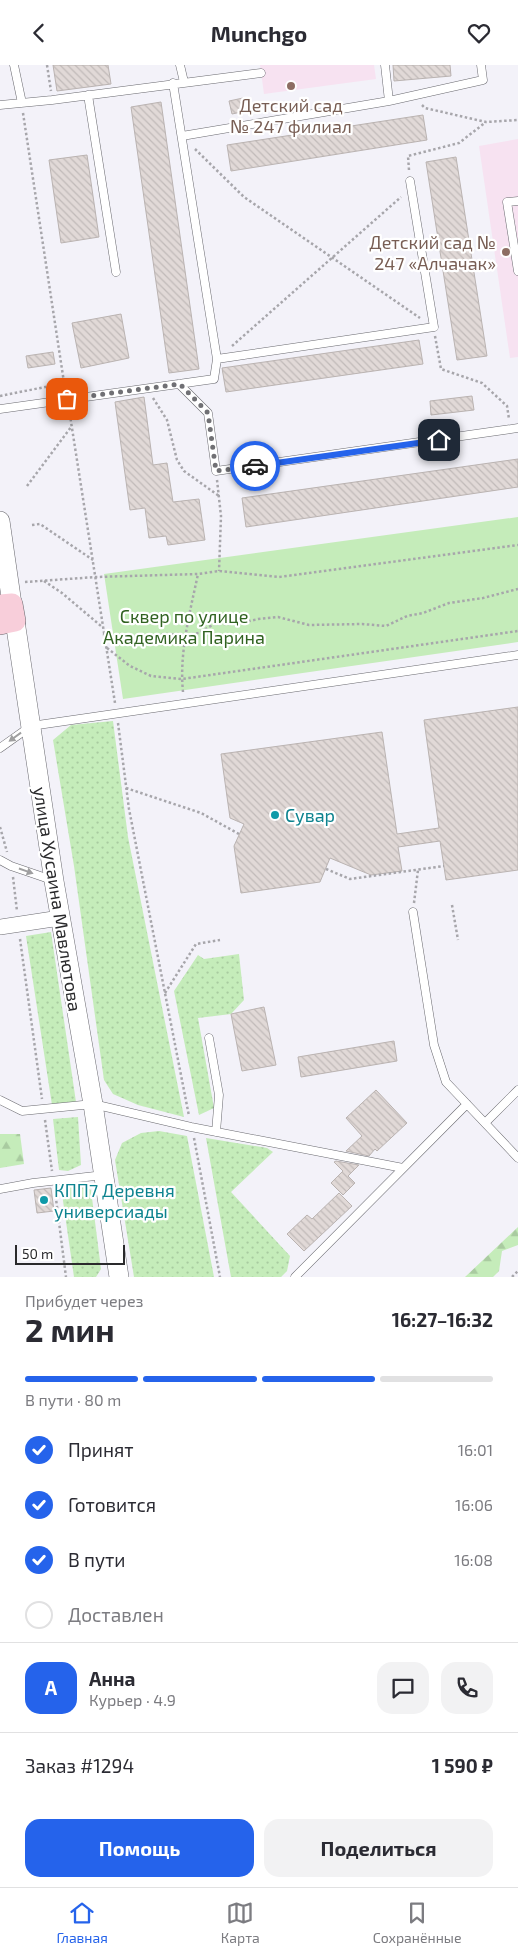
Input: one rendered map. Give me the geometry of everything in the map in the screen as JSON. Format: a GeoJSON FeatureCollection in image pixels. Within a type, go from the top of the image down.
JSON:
{"type":"FeatureCollection","features":[{"type":"Feature","properties":{"kind":"street","name":"улица Хусаина Мавлютова"},"geometry":{"type":"LineString","coordinates":[[0,521],[7,614],[31,726],[54,881],[93,1104],[119,1277]]}},
{"type":"Feature","properties":{"kind":"street"},"geometry":{"type":"LineString","coordinates":[[0,927],[60,918]]}},
{"type":"Feature","properties":{"kind":"lane"},"geometry":{"type":"LineString","coordinates":[[14,65],[22,103]]}},
{"type":"Feature","properties":{"kind":"lane"},"geometry":{"type":"LineString","coordinates":[[180,65],[184,81]]}},
{"type":"Feature","properties":{"kind":"lane"},"geometry":{"type":"LineString","coordinates":[[385,65],[389,101]]}},
{"type":"Feature","properties":{"kind":"lane"},"geometry":{"type":"LineString","coordinates":[[182,136],[389,101],[483,80],[481,65]]}},
{"type":"Feature","properties":{"kind":"lane"},"geometry":{"type":"LineString","coordinates":[[0,105],[261,73]]}},
{"type":"Feature","properties":{"kind":"lane"},"geometry":{"type":"LineString","coordinates":[[0,409],[214,379],[217,359],[173,83]]}},
{"type":"Feature","properties":{"kind":"lane"},"geometry":{"type":"LineString","coordinates":[[88,95],[116,272]]}},
{"type":"Feature","properties":{"kind":"lane"},"geometry":{"type":"LineString","coordinates":[[217,359],[434,327],[411,185]]}},
{"type":"Feature","properties":{"kind":"lane"},"geometry":{"type":"LineString","coordinates":[[518,201],[507,202],[518,271]]}},
{"type":"Feature","properties":{"kind":"lane"},"geometry":{"type":"LineString","coordinates":[[180,384],[208,413],[216,471],[514,429]]}},
{"type":"Feature","properties":{"kind":"lane"},"geometry":{"type":"LineString","coordinates":[[0,748],[31,726],[518,655]]}},
{"type":"Feature","properties":{"kind":"lane"},"geometry":{"type":"LineString","coordinates":[[0,860],[11,866],[54,881]]}},
{"type":"Feature","properties":{"kind":"lane"},"geometry":{"type":"LineString","coordinates":[[413,912],[434,1045],[446,1082],[518,1158]]}},
{"type":"Feature","properties":{"kind":"lane"},"geometry":{"type":"LineString","coordinates":[[209,1038],[219,1095],[216,1132]]}},
{"type":"Feature","properties":{"kind":"lane"},"geometry":{"type":"LineString","coordinates":[[485,1123],[518,1090]]}},
{"type":"Feature","properties":{"kind":"lane"},"geometry":{"type":"LineString","coordinates":[[0,1100],[22,1111],[93,1104],[216,1132],[403,1168]]}},
{"type":"Feature","properties":{"kind":"lane"},"geometry":{"type":"LineString","coordinates":[[295,1277],[467,1104]]}},
{"type":"Feature","properties":{"kind":"lane"},"geometry":{"type":"LineString","coordinates":[[0,1189],[104,1175]]}},
{"type":"Feature","properties":{"kind":"path"},"geometry":{"type":"LineString","coordinates":[[47,65],[52,100]]}},
{"type":"Feature","properties":{"kind":"path"},"geometry":{"type":"LineString","coordinates":[[412,96],[425,108],[486,122],[518,120]]}},
{"type":"Feature","properties":{"kind":"path"},"geometry":{"type":"LineString","coordinates":[[22,103],[64,383],[96,577],[103,634],[117,713],[128,809],[220,1277]]}},
{"type":"Feature","properties":{"kind":"path"},"geometry":{"type":"LineString","coordinates":[[217,359],[332,258],[411,185],[408,156],[459,143],[486,122]]}},
{"type":"Feature","properties":{"kind":"path"},"geometry":{"type":"LineString","coordinates":[[182,136],[244,197],[434,327],[441,369],[482,383],[507,406],[514,429]]}},
{"type":"Feature","properties":{"kind":"path"},"geometry":{"type":"LineString","coordinates":[[0,396],[64,383]]}},
{"type":"Feature","properties":{"kind":"path"},"geometry":{"type":"LineString","coordinates":[[146,388],[168,420],[177,460],[184,471],[219,496]]}},
{"type":"Feature","properties":{"kind":"path"},"geometry":{"type":"LineString","coordinates":[[27,486],[71,427]]}},
{"type":"Feature","properties":{"kind":"path"},"geometry":{"type":"LineString","coordinates":[[216,471],[221,516],[219,571]]}},
{"type":"Feature","properties":{"kind":"path"},"geometry":{"type":"LineString","coordinates":[[32,525],[40,524],[93,560]]}},
{"type":"Feature","properties":{"kind":"path"},"geometry":{"type":"LineString","coordinates":[[23,582],[219,571],[279,577],[518,545]]}},
{"type":"Feature","properties":{"kind":"path"},"geometry":{"type":"LineString","coordinates":[[182,679],[186,635],[198,573]]}},
{"type":"Feature","properties":{"kind":"path"},"geometry":{"type":"LineString","coordinates":[[43,581],[62,593],[102,626]]}},
{"type":"Feature","properties":{"kind":"path"},"geometry":{"type":"LineString","coordinates":[[103,634],[120,640],[141,640],[164,634],[186,635],[200,633],[214,624],[238,624],[278,617],[309,625],[362,624],[386,626],[407,616],[422,613],[449,603],[483,598],[518,589]]}},
{"type":"Feature","properties":{"kind":"path"},"geometry":{"type":"LineString","coordinates":[[106,647],[130,666],[151,676],[182,679],[518,631]]}},
{"type":"Feature","properties":{"kind":"path"},"geometry":{"type":"LineString","coordinates":[[126,788],[201,813],[239,834]]}},
{"type":"Feature","properties":{"kind":"path"},"geometry":{"type":"LineString","coordinates":[[0,827],[11,866],[66,1277]]}},
{"type":"Feature","properties":{"kind":"path"},"geometry":{"type":"LineString","coordinates":[[326,869],[350,879],[444,866]]}},
{"type":"Feature","properties":{"kind":"path"},"geometry":{"type":"LineString","coordinates":[[413,912],[418,869]]}},
{"type":"Feature","properties":{"kind":"path"},"geometry":{"type":"LineString","coordinates":[[452,905],[458,940]]}},
{"type":"Feature","properties":{"kind":"path"},"geometry":{"type":"LineString","coordinates":[[165,993],[196,944],[220,940]]}},
{"type":"Feature","properties":{"kind":"path"},"geometry":{"type":"LineString","coordinates":[[512,1277],[518,1271]]}},
{"type":"Feature","properties":{"kind":"shaded area","name":"Детский сад № 247 филиал"},"geometry":{"type":"Polygon","coordinates":[[[260,65],[374,65],[376,79],[264,94],[260,65]]]}},
{"type":"Feature","properties":{"kind":"shaded area","name":"Детский сад № 247 «Алчачак»"},"geometry":{"type":"Polygon","coordinates":[[[518,139],[518,357],[510,358],[479,146],[518,139]]]}},
{"type":"Feature","properties":{"kind":"green space","name":"Сквер по улице Академика Парина"},"geometry":{"type":"Polygon","coordinates":[[[518,517],[518,642],[123,699],[104,574],[518,517]]]}},
{"type":"Feature","properties":{"kind":"green space"},"geometry":{"type":"Polygon","coordinates":[[[113,721],[128,837],[184,1117],[138,1105],[113,1094],[104,1080],[74,866],[53,740],[71,725],[113,721]]]}},
{"type":"Feature","properties":{"kind":"green space"},"geometry":{"type":"Polygon","coordinates":[[[51,932],[76,1102],[52,1105],[26,936],[51,932]]]}},
{"type":"Feature","properties":{"kind":"green space"},"geometry":{"type":"Polygon","coordinates":[[[239,954],[244,1000],[231,1014],[198,1018],[214,1108],[199,1115],[174,991],[198,955],[204,959],[239,954]]]}},
{"type":"Feature","properties":{"kind":"green space"},"geometry":{"type":"Polygon","coordinates":[[[78,1117],[81,1165],[68,1171],[59,1170],[53,1119],[78,1117]]]}},
{"type":"Feature","properties":{"kind":"green space"},"geometry":{"type":"Polygon","coordinates":[[[159,1131],[187,1136],[214,1277],[134,1277],[115,1160],[122,1143],[141,1133],[159,1131]]]}},
{"type":"Feature","properties":{"kind":"green space"},"geometry":{"type":"Polygon","coordinates":[[[0,1134],[20,1134],[24,1164],[0,1168],[0,1134]]]}},
{"type":"Feature","properties":{"kind":"green space"},"geometry":{"type":"Polygon","coordinates":[[[206,1138],[267,1148],[273,1152],[231,1192],[290,1256],[287,1271],[281,1277],[231,1277],[206,1138]]]}},
{"type":"Feature","properties":{"kind":"green space"},"geometry":{"type":"Polygon","coordinates":[[[82,1184],[91,1190],[101,1269],[96,1277],[74,1277],[61,1187],[82,1184]]]}},
{"type":"Feature","properties":{"kind":"green space"},"geometry":{"type":"Polygon","coordinates":[[[518,1227],[518,1245],[502,1251],[499,1271],[493,1277],[465,1277],[518,1227]]]}},
{"type":"Feature","properties":{"kind":"building"},"geometry":{"type":"Polygon","coordinates":[[[53,65],[108,65],[111,84],[57,91],[53,65]]]}},
{"type":"Feature","properties":{"kind":"building"},"geometry":{"type":"Polygon","coordinates":[[[393,65],[450,65],[451,76],[394,81],[393,65]]]}},
{"type":"Feature","properties":{"kind":"building"},"geometry":{"type":"Polygon","coordinates":[[[243,98],[246,111],[232,114],[229,101],[243,98]]]}},
{"type":"Feature","properties":{"kind":"building"},"geometry":{"type":"Polygon","coordinates":[[[161,102],[199,369],[169,373],[131,107],[161,102]]]}},
{"type":"Feature","properties":{"kind":"building"},"geometry":{"type":"Polygon","coordinates":[[[423,115],[427,140],[231,171],[227,145],[423,115]]]}},
{"type":"Feature","properties":{"kind":"building"},"geometry":{"type":"Polygon","coordinates":[[[87,155],[99,237],[61,243],[49,160],[87,155]]]}},
{"type":"Feature","properties":{"kind":"building"},"geometry":{"type":"Polygon","coordinates":[[[456,157],[487,356],[457,360],[426,162],[456,157]]]}},
{"type":"Feature","properties":{"kind":"building"},"geometry":{"type":"Polygon","coordinates":[[[121,314],[129,358],[81,368],[72,323],[121,314]]]}},
{"type":"Feature","properties":{"kind":"building"},"geometry":{"type":"Polygon","coordinates":[[[419,340],[423,364],[226,392],[222,368],[419,340]]]}},
{"type":"Feature","properties":{"kind":"building"},"geometry":{"type":"Polygon","coordinates":[[[53,352],[55,364],[28,368],[26,356],[53,352]]]}},
{"type":"Feature","properties":{"kind":"building"},"geometry":{"type":"Polygon","coordinates":[[[472,396],[474,410],[431,415],[430,401],[472,396]]]}},
{"type":"Feature","properties":{"kind":"building"},"geometry":{"type":"Polygon","coordinates":[[[144,397],[153,465],[167,463],[173,502],[199,499],[205,540],[168,545],[166,536],[149,538],[145,508],[130,510],[115,402],[144,397]]]}},
{"type":"Feature","properties":{"kind":"building"},"geometry":{"type":"Polygon","coordinates":[[[518,459],[518,487],[246,527],[242,498],[518,459]]]}},
{"type":"Feature","properties":{"kind":"building"},"geometry":{"type":"Polygon","coordinates":[[[518,707],[518,870],[446,880],[440,841],[398,847],[402,871],[371,875],[330,858],[320,882],[241,893],[234,846],[244,824],[230,818],[221,754],[382,732],[397,834],[439,828],[424,720],[518,707]]]}},
{"type":"Feature","properties":{"kind":"building"},"geometry":{"type":"Polygon","coordinates":[[[264,1007],[276,1065],[242,1071],[231,1014],[264,1007]]]}},
{"type":"Feature","properties":{"kind":"building"},"geometry":{"type":"Polygon","coordinates":[[[394,1041],[397,1061],[301,1077],[298,1057],[394,1041]]]}},
{"type":"Feature","properties":{"kind":"building"},"geometry":{"type":"Polygon","coordinates":[[[376,1090],[407,1123],[369,1156],[346,1151],[362,1136],[346,1118],[376,1090]]]}},
{"type":"Feature","properties":{"kind":"building"},"geometry":{"type":"Polygon","coordinates":[[[334,1162],[359,1165],[348,1176],[355,1183],[343,1195],[331,1183],[343,1171],[334,1162]]]}},
{"type":"Feature","properties":{"kind":"building","name":"КПП7 Деревня универсиады"},"geometry":{"type":"Polygon","coordinates":[[[51,1188],[54,1211],[37,1213],[34,1190],[51,1188]]]}},
{"type":"Feature","properties":{"kind":"building"},"geometry":{"type":"Polygon","coordinates":[[[339,1193],[352,1206],[304,1251],[287,1234],[307,1215],[312,1219],[339,1193]]]}},
{"type":"Feature","properties":{"kind":"way so far"},"geometry":{"type":"LineString","coordinates":[[67,399],[180,384],[208,413],[216,471],[255,466]]}},
{"type":"Feature","properties":{"kind":"place","name":"Детский сад № 247 филиал"},"geometry":{"type":"Point","coordinates":[291,86]}},
{"type":"Feature","properties":{"kind":"place","name":"Детский сад № 247 «Алчачак»"},"geometry":{"type":"Point","coordinates":[506,252]}},
{"type":"Feature","properties":{"kind":"place","name":"Сувар"},"geometry":{"type":"Point","coordinates":[275,815]}},
{"type":"Feature","properties":{"kind":"place","name":"КПП7 Деревня универсиады"},"geometry":{"type":"Point","coordinates":[44,1200]}},
{"type":"Feature","properties":{"kind":"route"},"geometry":{"type":"LineString","coordinates":[[255,466],[439,440]]}}]}
